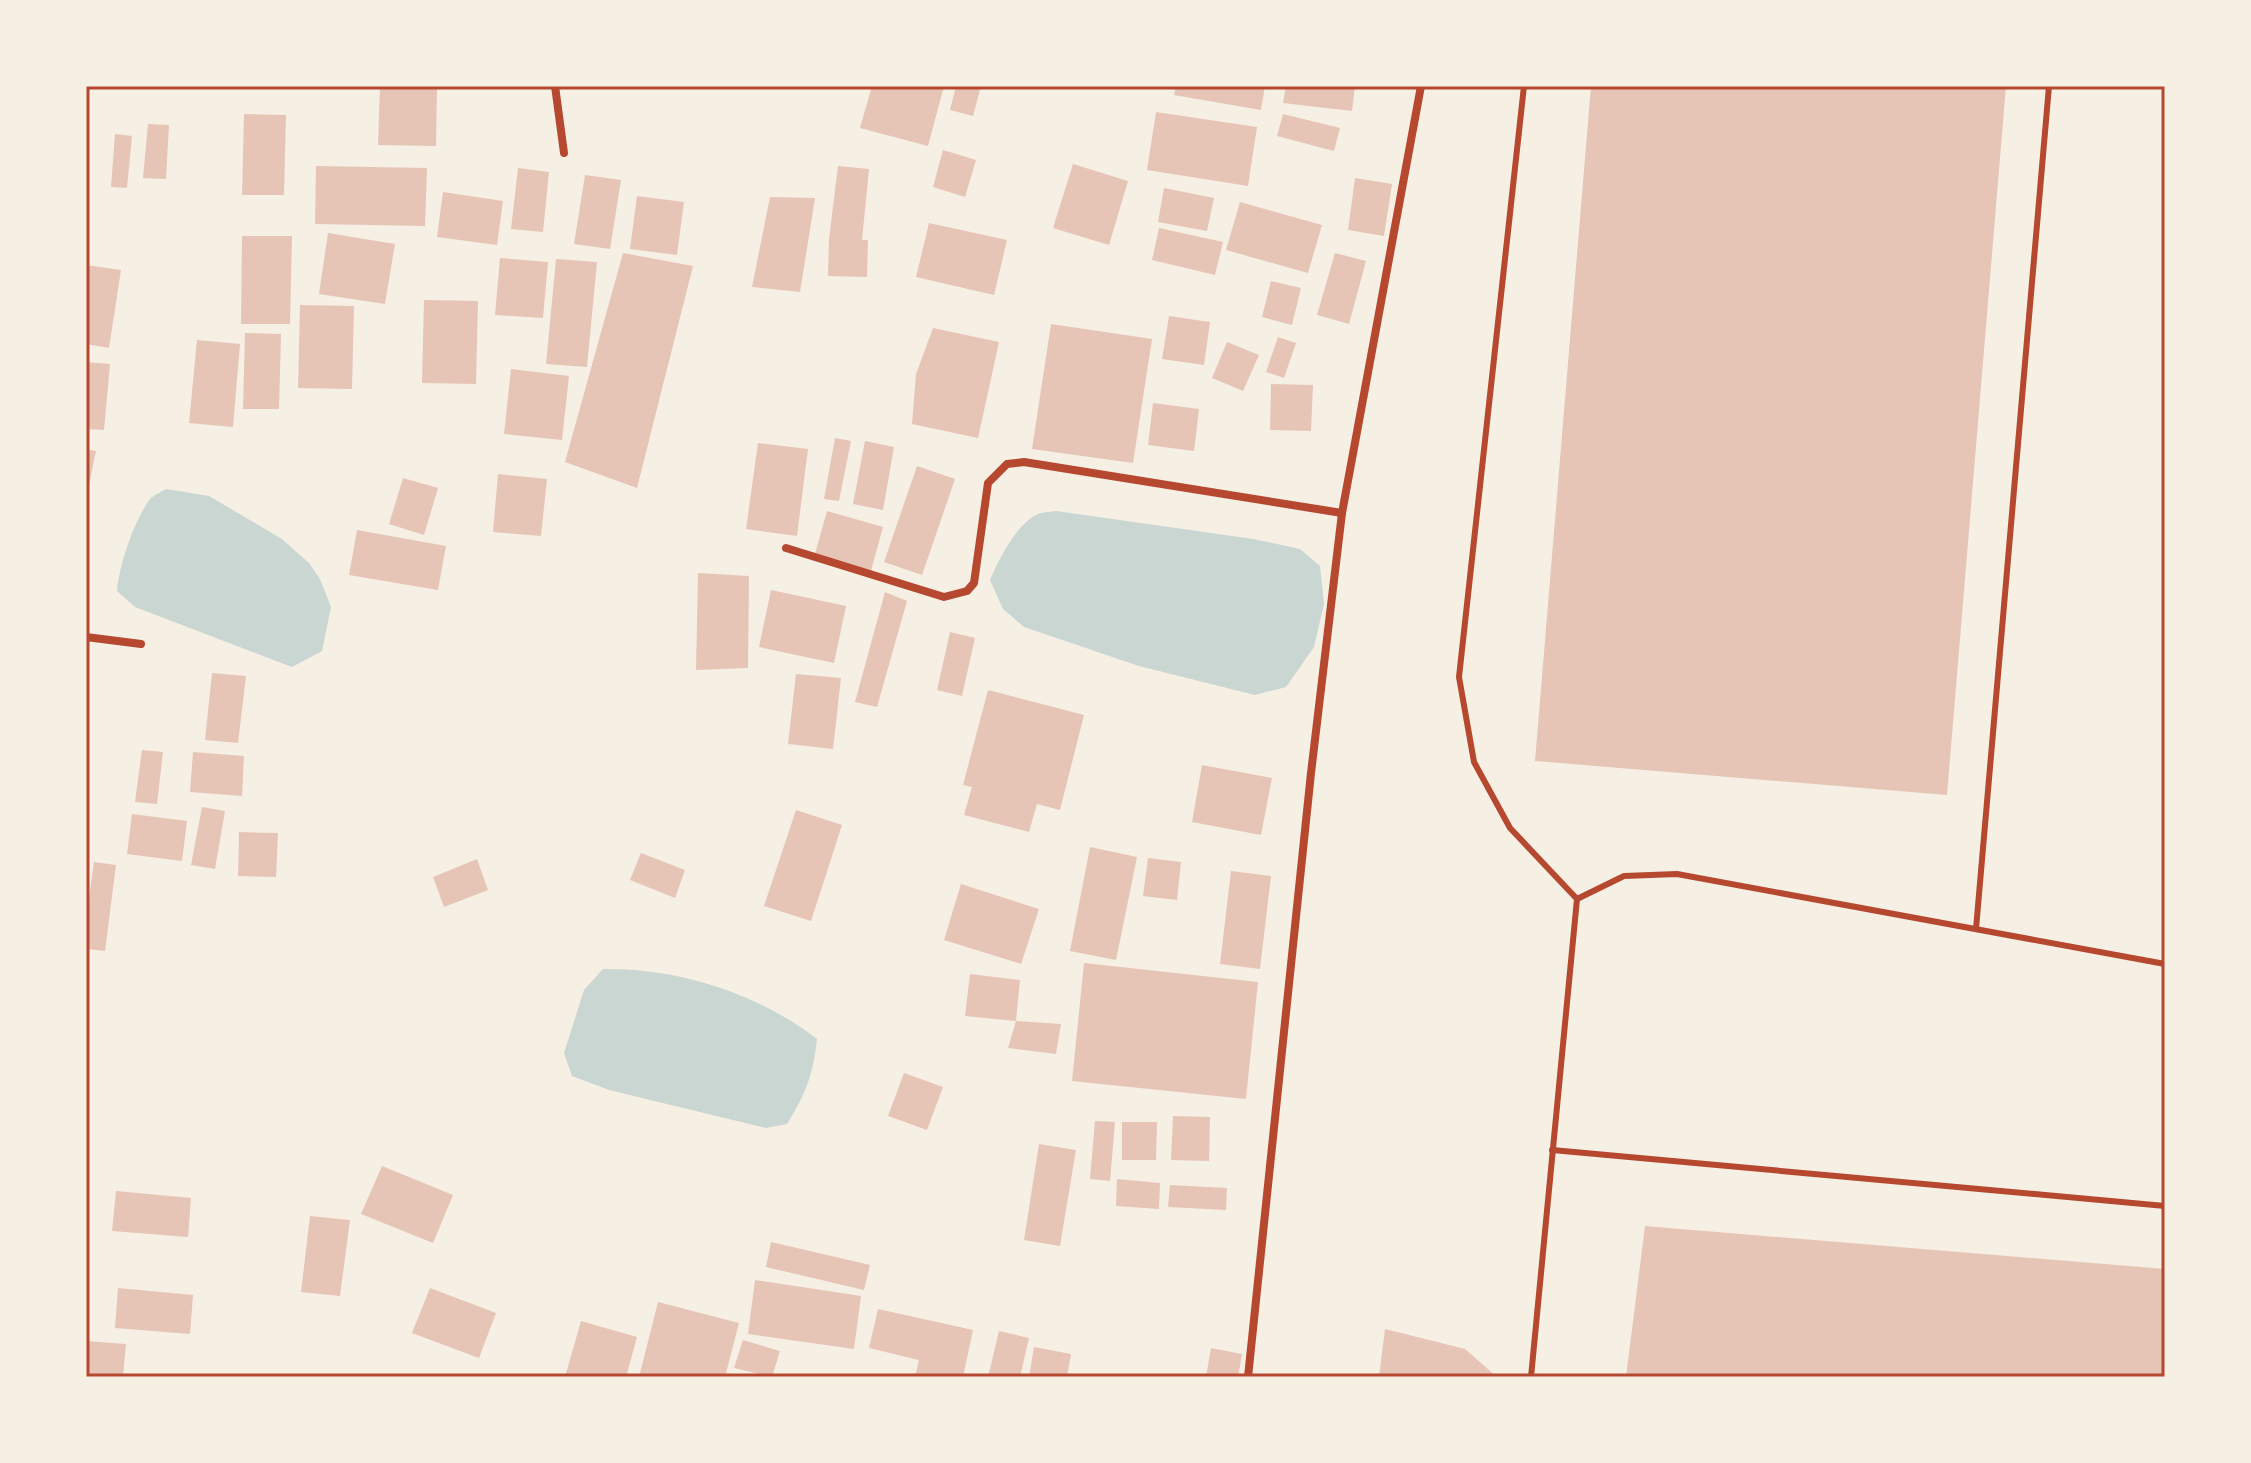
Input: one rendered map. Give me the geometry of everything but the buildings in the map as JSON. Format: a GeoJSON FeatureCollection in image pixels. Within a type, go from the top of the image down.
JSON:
{"type":"FeatureCollection","features":[{"type":"Feature","properties":{"kind":"street"},"geometry":{"type":"LineString","coordinates":[[555,86],[564,153]]}},
{"type":"Feature","properties":{"kind":"street"},"geometry":{"type":"LineString","coordinates":[[1248,1377],[1311,773],[1342,513],[1421,86]]}},
{"type":"Feature","properties":{"kind":"street"},"geometry":{"type":"LineString","coordinates":[[786,548],[944,597],[967,591],[974,583],[988,483],[1007,464],[1024,462],[1342,513]]}},
{"type":"Feature","properties":{"kind":"street"},"geometry":{"type":"LineString","coordinates":[[86,637],[141,644]]}},
{"type":"Feature","properties":{"kind":"lane"},"geometry":{"type":"LineString","coordinates":[[1524,86],[1459,677],[1474,762],[1510,828],[1577,899],[1531,1377]]}},
{"type":"Feature","properties":{"kind":"lane"},"geometry":{"type":"LineString","coordinates":[[1976,929],[2049,86]]}},
{"type":"Feature","properties":{"kind":"lane"},"geometry":{"type":"LineString","coordinates":[[1577,899],[1624,876],[1677,874],[2165,964]]}},
{"type":"Feature","properties":{"kind":"lane"},"geometry":{"type":"LineString","coordinates":[[1552,1150],[2165,1206]]}},
{"type":"Feature","properties":{"kind":"shaded area"},"geometry":{"type":"Polygon","coordinates":[[[166,489],[209,496],[282,539],[309,563],[320,579],[331,607],[322,651],[292,667],[135,607],[117,591],[124,556],[138,519],[150,499],[166,489]]]}},
{"type":"Feature","properties":{"kind":"shaded area"},"geometry":{"type":"Polygon","coordinates":[[[1056,511],[1253,539],[1300,549],[1320,566],[1324,604],[1314,647],[1286,687],[1255,695],[1139,666],[1024,627],[1003,609],[990,580],[1022,527],[1038,514],[1056,511]]]}},
{"type":"Feature","properties":{"kind":"shaded area"},"geometry":{"type":"Polygon","coordinates":[[[603,969],[660,973],[716,986],[769,1009],[817,1039],[808,1083],[787,1124],[766,1128],[609,1090],[572,1076],[564,1053],[584,990],[603,969]]]}}]}
